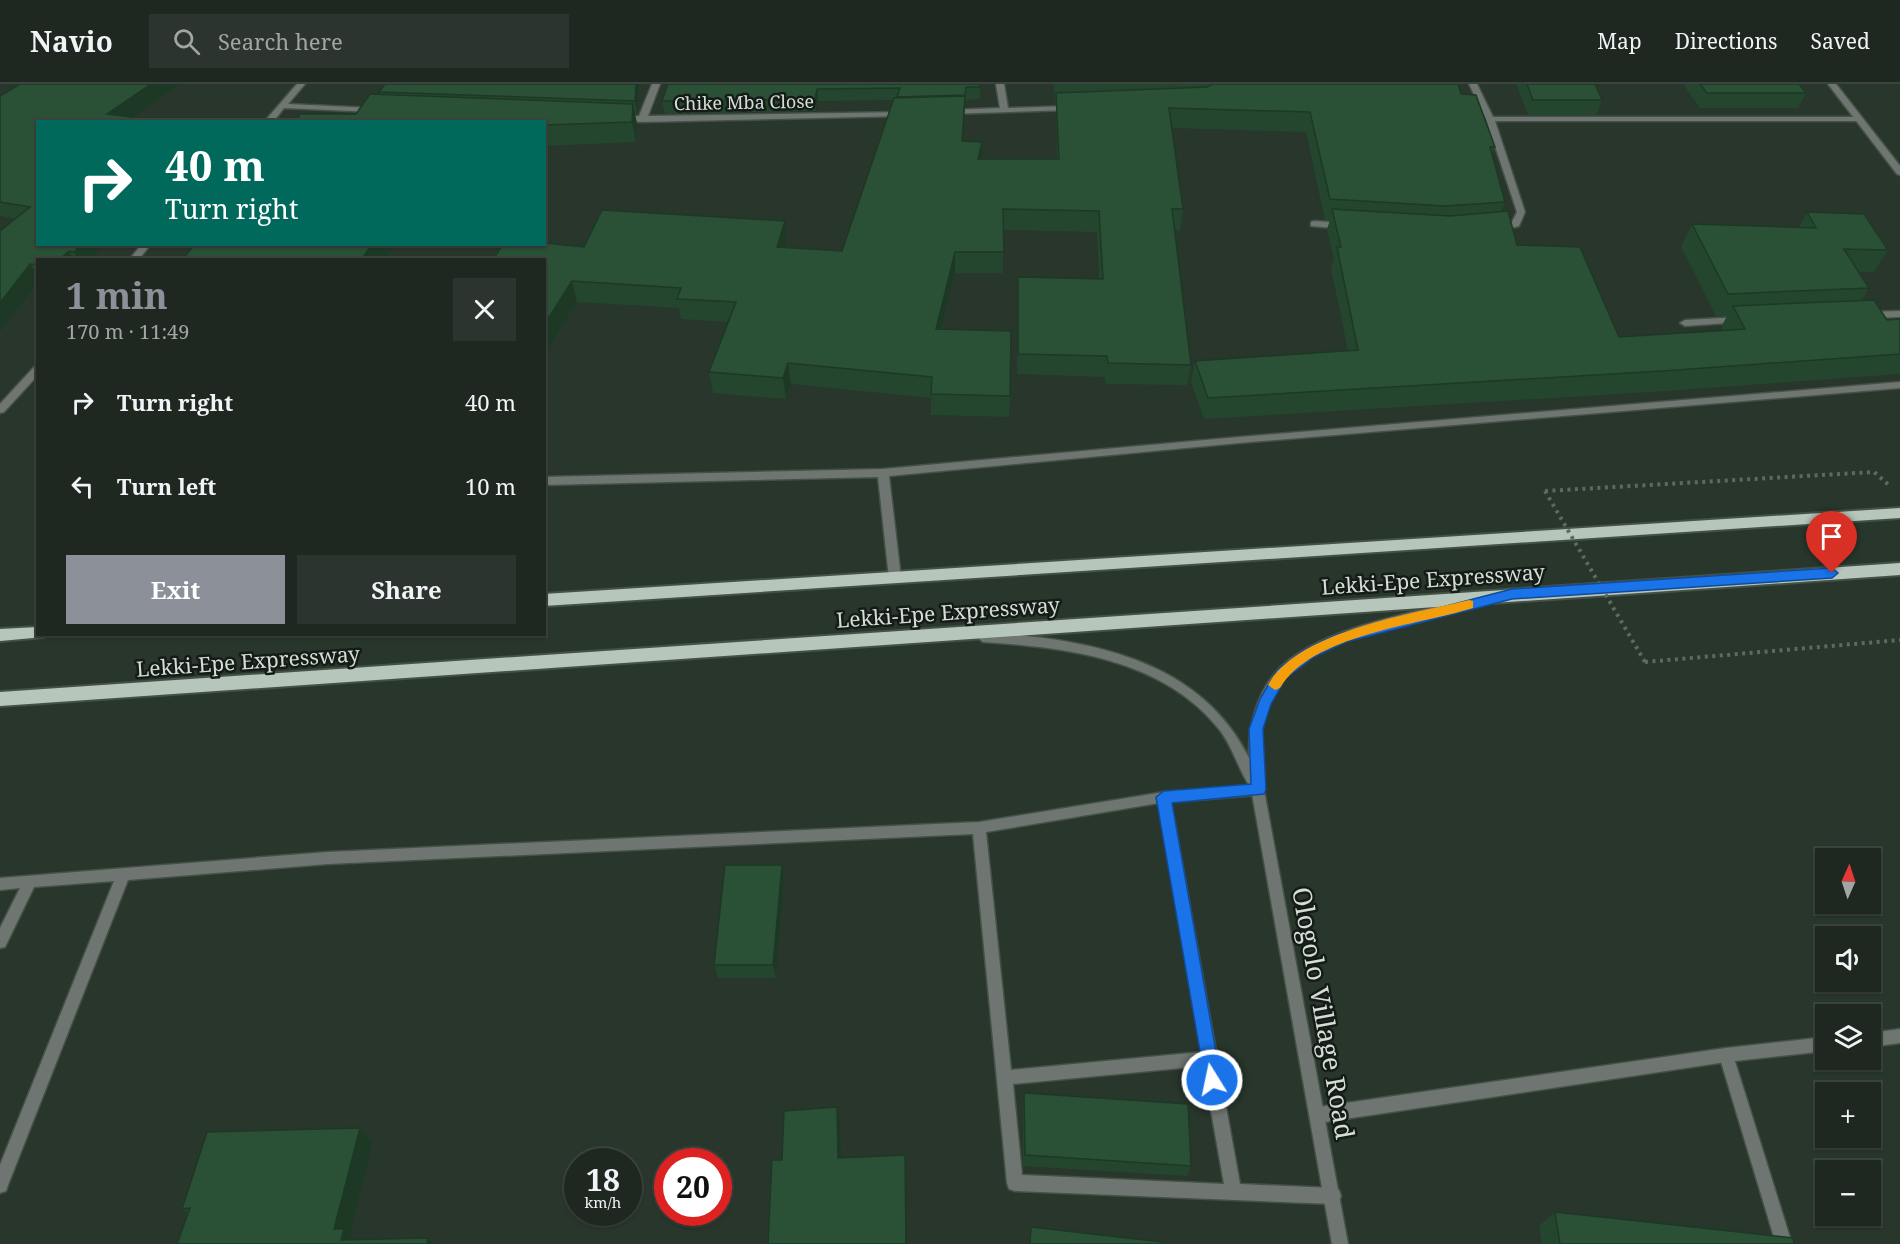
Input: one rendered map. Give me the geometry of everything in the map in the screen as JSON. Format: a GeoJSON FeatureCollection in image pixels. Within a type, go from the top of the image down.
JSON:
{"type":"FeatureCollection","features":[{"type":"Feature","properties":{"kind":"highway","name":"Lekki-Epe Expressway"},"geometry":{"type":"LineString","coordinates":[[546,600],[1900,513]]}},
{"type":"Feature","properties":{"kind":"highway","name":"Lekki-Epe Expressway"},"geometry":{"type":"LineString","coordinates":[[0,699],[1900,569]]}},
{"type":"Feature","properties":{"kind":"highway"},"geometry":{"type":"LineString","coordinates":[[0,635],[36,633]]}},
{"type":"Feature","properties":{"kind":"street"},"geometry":{"type":"LineString","coordinates":[[270,120],[301,84]]}},
{"type":"Feature","properties":{"kind":"street"},"geometry":{"type":"LineString","coordinates":[[642,120],[656,84]]}},
{"type":"Feature","properties":{"kind":"street"},"geometry":{"type":"LineString","coordinates":[[1000,84],[1005,111]]}},
{"type":"Feature","properties":{"kind":"street"},"geometry":{"type":"LineString","coordinates":[[1473,84],[1490,119],[1521,212],[1516,224],[1486,230]]}},
{"type":"Feature","properties":{"kind":"street"},"geometry":{"type":"LineString","coordinates":[[1832,84],[1900,172]]}},
{"type":"Feature","properties":{"kind":"street"},"geometry":{"type":"LineString","coordinates":[[284,106],[380,111]]}},
{"type":"Feature","properties":{"kind":"street"},"geometry":{"type":"LineString","coordinates":[[935,113],[1075,108]]}},
{"type":"Feature","properties":{"kind":"street","name":"Chike Mba Close"},"geometry":{"type":"LineString","coordinates":[[606,119],[911,113]]}},
{"type":"Feature","properties":{"kind":"street"},"geometry":{"type":"LineString","coordinates":[[1490,119],[1857,119]]}},
{"type":"Feature","properties":{"kind":"street"},"geometry":{"type":"LineString","coordinates":[[1314,224],[1359,226]]}},
{"type":"Feature","properties":{"kind":"street"},"geometry":{"type":"LineString","coordinates":[[135,258],[145,246]]}},
{"type":"Feature","properties":{"kind":"street"},"geometry":{"type":"LineString","coordinates":[[1852,316],[1900,314]]}},
{"type":"Feature","properties":{"kind":"street"},"geometry":{"type":"LineString","coordinates":[[1685,323],[1756,320]]}},
{"type":"Feature","properties":{"kind":"street"},"geometry":{"type":"LineString","coordinates":[[0,410],[36,370]]}},
{"type":"Feature","properties":{"kind":"street"},"geometry":{"type":"LineString","coordinates":[[546,481],[883,473],[1239,440],[1900,385]]}},
{"type":"Feature","properties":{"kind":"street"},"geometry":{"type":"LineString","coordinates":[[883,473],[896,578]]}},
{"type":"Feature","properties":{"kind":"street"},"geometry":{"type":"LineString","coordinates":[[1258,790],[1256,729],[1265,703],[1282,674],[1309,653],[1343,638],[1512,594]]}},
{"type":"Feature","properties":{"kind":"street"},"geometry":{"type":"LineString","coordinates":[[934,634],[1028,639],[1095,652],[1149,670],[1185,691],[1215,716],[1237,745],[1258,790]]}},
{"type":"Feature","properties":{"kind":"street"},"geometry":{"type":"LineString","coordinates":[[0,884],[328,858],[979,828],[1164,797],[1258,790]]}},
{"type":"Feature","properties":{"kind":"street","name":"Ologolo Village Road"},"geometry":{"type":"LineString","coordinates":[[1258,790],[1340,1244]]}},
{"type":"Feature","properties":{"kind":"street"},"geometry":{"type":"LineString","coordinates":[[1164,797],[1233,1192]]}},
{"type":"Feature","properties":{"kind":"street"},"geometry":{"type":"LineString","coordinates":[[979,828],[1015,1183],[1333,1196]]}},
{"type":"Feature","properties":{"kind":"street"},"geometry":{"type":"LineString","coordinates":[[0,1185],[124,873]]}},
{"type":"Feature","properties":{"kind":"street"},"geometry":{"type":"LineString","coordinates":[[0,942],[30,882]]}},
{"type":"Feature","properties":{"kind":"street"},"geometry":{"type":"LineString","coordinates":[[1881,1039],[1900,1036]]}},
{"type":"Feature","properties":{"kind":"street"},"geometry":{"type":"LineString","coordinates":[[1318,1114],[1726,1055],[1815,1045]]}},
{"type":"Feature","properties":{"kind":"street"},"geometry":{"type":"LineString","coordinates":[[1726,1055],[1784,1244]]}},
{"type":"Feature","properties":{"kind":"street"},"geometry":{"type":"LineString","coordinates":[[1004,1078],[1208,1058]]}},
{"type":"Feature","properties":{"kind":"path"},"geometry":{"type":"LineString","coordinates":[[1874,472],[1545,491],[1645,663],[1900,640]]}},
{"type":"Feature","properties":{"kind":"building"},"geometry":{"type":"Polygon","coordinates":[[[20,84],[151,84],[107,114],[132,117],[129,120],[36,120],[36,246],[79,246],[74,252],[69,251],[61,258],[36,258],[36,265],[30,264],[0,303],[0,231],[30,207],[0,202],[0,96],[20,84]]]}},
{"type":"Feature","properties":{"kind":"building"},"geometry":{"type":"Polygon","coordinates":[[[385,84],[636,84],[635,101],[379,92],[385,84]]]}},
{"type":"Feature","properties":{"kind":"building"},"geometry":{"type":"Polygon","coordinates":[[[668,84],[980,84],[980,87],[966,87],[965,95],[897,97],[900,88],[817,89],[815,99],[662,101],[668,84]]]}},
{"type":"Feature","properties":{"kind":"building"},"geometry":{"type":"Polygon","coordinates":[[[1213,84],[1458,84],[1461,94],[1476,95],[1495,147],[1490,147],[1505,202],[1445,206],[1330,199],[1310,112],[1169,108],[1183,209],[1172,209],[1191,365],[1108,363],[1107,356],[1018,354],[1018,277],[1103,279],[1099,211],[1003,209],[1004,252],[955,252],[936,329],[1011,331],[1010,396],[931,394],[932,377],[788,363],[783,378],[709,372],[736,302],[677,299],[681,288],[572,281],[546,322],[546,258],[494,258],[502,246],[546,246],[546,243],[584,247],[602,210],[785,221],[777,247],[842,251],[894,98],[965,96],[962,141],[982,142],[978,159],[1059,159],[1056,93],[1207,87],[1213,84]]]}},
{"type":"Feature","properties":{"kind":"building"},"geometry":{"type":"Polygon","coordinates":[[[1527,84],[1595,84],[1602,100],[1533,100],[1527,84]]]}},
{"type":"Feature","properties":{"kind":"building"},"geometry":{"type":"Polygon","coordinates":[[[1700,84],[1799,84],[1806,93],[1707,93],[1700,84]]]}},
{"type":"Feature","properties":{"kind":"building"},"geometry":{"type":"Polygon","coordinates":[[[370,94],[633,104],[632,122],[546,125],[546,120],[297,120],[300,114],[356,114],[370,94]]]}},
{"type":"Feature","properties":{"kind":"building"},"geometry":{"type":"Polygon","coordinates":[[[1332,209],[1450,216],[1508,211],[1517,245],[1580,247],[1619,337],[1745,329],[1733,306],[1874,300],[1887,320],[1900,319],[1900,354],[1662,371],[1208,398],[1195,361],[1358,350],[1337,247],[1341,247],[1332,209]]]}},
{"type":"Feature","properties":{"kind":"building"},"geometry":{"type":"Polygon","coordinates":[[[1807,212],[1864,214],[1888,250],[1844,249],[1869,288],[1728,294],[1692,224],[1816,228],[1807,212]]]}},
{"type":"Feature","properties":{"kind":"building"},"geometry":{"type":"Polygon","coordinates":[[[193,246],[371,246],[362,258],[184,258],[193,246]]]}},
{"type":"Feature","properties":{"kind":"building"},"geometry":{"type":"Polygon","coordinates":[[[725,865],[782,865],[773,965],[714,965],[725,865]]]}},
{"type":"Feature","properties":{"kind":"building"},"geometry":{"type":"Polygon","coordinates":[[[1024,1093],[1188,1104],[1191,1166],[1025,1155],[1024,1093]]]}},
{"type":"Feature","properties":{"kind":"building"},"geometry":{"type":"Polygon","coordinates":[[[837,1107],[838,1158],[905,1155],[906,1244],[768,1244],[772,1160],[782,1160],[784,1111],[837,1107]]]}},
{"type":"Feature","properties":{"kind":"building"},"geometry":{"type":"Polygon","coordinates":[[[360,1128],[334,1229],[344,1229],[341,1240],[428,1238],[427,1244],[177,1244],[190,1208],[182,1209],[207,1132],[360,1128]]]}},
{"type":"Feature","properties":{"kind":"building"},"geometry":{"type":"Polygon","coordinates":[[[1555,1212],[1793,1238],[1794,1244],[1560,1244],[1555,1212]]]}},
{"type":"Feature","properties":{"kind":"building"},"geometry":{"type":"Polygon","coordinates":[[[1031,1227],[1162,1242],[1163,1244],[1030,1244],[1031,1227]]]}},
{"type":"Feature","properties":{"kind":"slow traffic"},"geometry":{"type":"LineString","coordinates":[[1275,685],[1282,674],[1309,653],[1343,638],[1393,623],[1469,605]]}},
{"type":"Feature","properties":{"kind":"route"},"geometry":{"type":"LineString","coordinates":[[1212,1080],[1164,797],[1258,790],[1256,729],[1265,703],[1282,674],[1309,653],[1343,638],[1393,623],[1512,594],[1832,573]]}}]}
